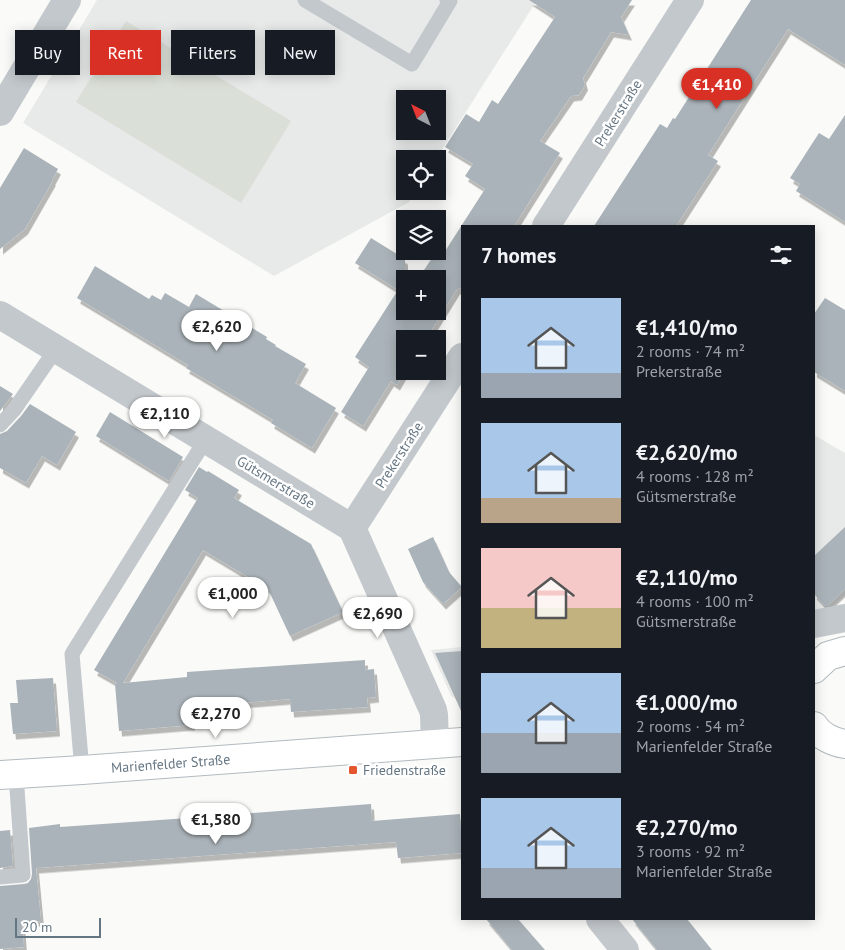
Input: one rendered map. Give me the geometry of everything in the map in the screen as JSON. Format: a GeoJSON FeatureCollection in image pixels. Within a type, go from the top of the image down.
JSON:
{"type":"FeatureCollection","features":[{"type":"Feature","properties":{"kind":"street"},"geometry":{"type":"LineString","coordinates":[[0,112],[67,0]]}},
{"type":"Feature","properties":{"kind":"street","name":"Prekerstraße"},"geometry":{"type":"LineString","coordinates":[[547,225],[690,0]]}},
{"type":"Feature","properties":{"kind":"street","name":"Gütsmerstraße"},"geometry":{"type":"LineString","coordinates":[[0,315],[352,528]]}},
{"type":"Feature","properties":{"kind":"street","name":"Prekerstraße"},"geometry":{"type":"LineString","coordinates":[[352,528],[461,359]]}},
{"type":"Feature","properties":{"kind":"street"},"geometry":{"type":"LineString","coordinates":[[352,528],[433,710],[435,743]]}},
{"type":"Feature","properties":{"kind":"street"},"geometry":{"type":"LineString","coordinates":[[815,624],[845,618]]}},
{"type":"Feature","properties":{"kind":"street"},"geometry":{"type":"LineString","coordinates":[[815,668],[828,656],[845,650]]}},
{"type":"Feature","properties":{"kind":"street"},"geometry":{"type":"LineString","coordinates":[[815,729],[831,740],[845,744]]}},
{"type":"Feature","properties":{"kind":"street","name":"Marienfelder Straße"},"geometry":{"type":"LineString","coordinates":[[8,774],[461,742]]}},
{"type":"Feature","properties":{"kind":"street"},"geometry":{"type":"LineString","coordinates":[[601,920],[625,950]]}},
{"type":"Feature","properties":{"kind":"lane"},"geometry":{"type":"LineString","coordinates":[[305,0],[412,64],[450,2],[447,0]]}},
{"type":"Feature","properties":{"kind":"lane"},"geometry":{"type":"LineString","coordinates":[[0,424],[14,410],[56,349]]}},
{"type":"Feature","properties":{"kind":"lane"},"geometry":{"type":"LineString","coordinates":[[82,770],[72,654],[206,439]]}},
{"type":"Feature","properties":{"kind":"lane"},"geometry":{"type":"LineString","coordinates":[[0,877],[23,875],[8,774]]}},
{"type":"Feature","properties":{"kind":"shaded area"},"geometry":{"type":"Polygon","coordinates":[[[97,0],[537,0],[442,150],[396,150],[396,200],[410,200],[409,202],[274,276],[23,123],[52,75],[80,75],[79,30],[97,0]]]}},
{"type":"Feature","properties":{"kind":"shaded area"},"geometry":{"type":"Polygon","coordinates":[[[126,21],[141,30],[120,30],[126,21]]]}},
{"type":"Feature","properties":{"kind":"shaded area"},"geometry":{"type":"Polygon","coordinates":[[[161,42],[171,48],[171,75],[215,75],[291,121],[241,203],[76,102],[93,75],[161,75],[161,42]]]}},
{"type":"Feature","properties":{"kind":"shaded area"},"geometry":{"type":"Polygon","coordinates":[[[815,436],[845,453],[845,595],[824,614],[815,612],[815,436]]]}},
{"type":"Feature","properties":{"kind":"shaded area"},"geometry":{"type":"Polygon","coordinates":[[[461,647],[461,701],[451,696],[431,650],[461,647]]]}},
{"type":"Feature","properties":{"kind":"building"},"geometry":{"type":"Polygon","coordinates":[[[529,0],[632,0],[621,17],[629,35],[611,32],[583,78],[585,85],[579,95],[571,96],[540,141],[560,153],[515,225],[462,225],[485,189],[465,176],[473,164],[445,147],[466,114],[479,122],[492,100],[498,104],[555,17],[529,0]]]}},
{"type":"Feature","properties":{"kind":"building"},"geometry":{"type":"Polygon","coordinates":[[[751,0],[845,0],[845,65],[788,29],[708,155],[718,161],[677,225],[595,225],[660,124],[667,128],[673,118],[675,119],[751,0]]]}},
{"type":"Feature","properties":{"kind":"building"},"geometry":{"type":"Polygon","coordinates":[[[845,115],[845,222],[796,191],[800,184],[790,178],[819,133],[829,139],[845,115]]]}},
{"type":"Feature","properties":{"kind":"building"},"geometry":{"type":"Polygon","coordinates":[[[24,148],[58,169],[25,229],[0,249],[0,188],[24,148]]]}},
{"type":"Feature","properties":{"kind":"building"},"geometry":{"type":"Polygon","coordinates":[[[461,226],[461,288],[457,289],[446,307],[446,270],[424,270],[431,260],[446,260],[446,250],[461,226]]]}},
{"type":"Feature","properties":{"kind":"building"},"geometry":{"type":"Polygon","coordinates":[[[371,238],[396,253],[396,260],[405,260],[405,270],[396,270],[396,289],[355,263],[371,238]]]}},
{"type":"Feature","properties":{"kind":"building"},"geometry":{"type":"Polygon","coordinates":[[[95,266],[149,299],[152,295],[161,300],[165,293],[189,307],[196,294],[267,337],[266,339],[275,346],[306,364],[295,383],[336,408],[312,448],[271,423],[273,420],[186,368],[188,365],[77,298],[95,266]]]}},
{"type":"Feature","properties":{"kind":"building"},"geometry":{"type":"Polygon","coordinates":[[[396,293],[396,320],[438,320],[432,330],[396,330],[396,380],[400,380],[397,385],[391,381],[363,426],[341,412],[369,367],[355,357],[396,293]]]}},
{"type":"Feature","properties":{"kind":"building"},"geometry":{"type":"Polygon","coordinates":[[[825,298],[845,310],[845,391],[815,373],[815,313],[825,298]]]}},
{"type":"Feature","properties":{"kind":"building"},"geometry":{"type":"Polygon","coordinates":[[[0,386],[13,394],[0,411],[0,386]]]}},
{"type":"Feature","properties":{"kind":"building"},"geometry":{"type":"Polygon","coordinates":[[[30,404],[76,432],[57,465],[42,456],[26,483],[0,468],[0,434],[7,431],[30,404]]]}},
{"type":"Feature","properties":{"kind":"building"},"geometry":{"type":"Polygon","coordinates":[[[110,412],[183,457],[169,481],[96,436],[110,412]]]}},
{"type":"Feature","properties":{"kind":"building"},"geometry":{"type":"Polygon","coordinates":[[[199,467],[239,490],[234,498],[311,544],[343,612],[290,636],[268,589],[203,550],[123,683],[187,677],[187,672],[365,660],[365,670],[374,669],[376,697],[367,698],[368,707],[291,712],[290,699],[190,707],[192,725],[119,731],[115,684],[117,683],[94,670],[198,498],[185,490],[199,467]]]}},
{"type":"Feature","properties":{"kind":"building"},"geometry":{"type":"Polygon","coordinates":[[[845,527],[845,589],[827,606],[815,595],[815,555],[845,527]]]}},
{"type":"Feature","properties":{"kind":"building"},"geometry":{"type":"Polygon","coordinates":[[[433,537],[449,572],[461,588],[443,604],[423,582],[408,549],[433,537]]]}},
{"type":"Feature","properties":{"kind":"building"},"geometry":{"type":"Polygon","coordinates":[[[461,651],[461,711],[435,653],[461,651]]]}},
{"type":"Feature","properties":{"kind":"building"},"geometry":{"type":"Polygon","coordinates":[[[53,678],[57,731],[13,734],[10,703],[18,703],[16,680],[53,678]]]}},
{"type":"Feature","properties":{"kind":"building"},"geometry":{"type":"Polygon","coordinates":[[[371,804],[372,821],[460,814],[461,853],[398,858],[396,842],[36,868],[41,921],[22,922],[24,947],[0,949],[0,886],[24,884],[28,883],[31,879],[29,828],[60,824],[60,827],[371,804]]]}},
{"type":"Feature","properties":{"kind":"building"},"geometry":{"type":"Polygon","coordinates":[[[10,830],[13,866],[0,868],[0,831],[10,830]]]}},
{"type":"Feature","properties":{"kind":"building"},"geometry":{"type":"Polygon","coordinates":[[[487,920],[519,920],[545,950],[512,950],[487,920]]]}},
{"type":"Feature","properties":{"kind":"building"},"geometry":{"type":"Polygon","coordinates":[[[633,920],[688,920],[712,950],[657,950],[633,920]]]}},
{"type":"Feature","properties":{"kind":"place","name":"Friedenstraße"},"geometry":{"type":"Point","coordinates":[353,770]}}]}
